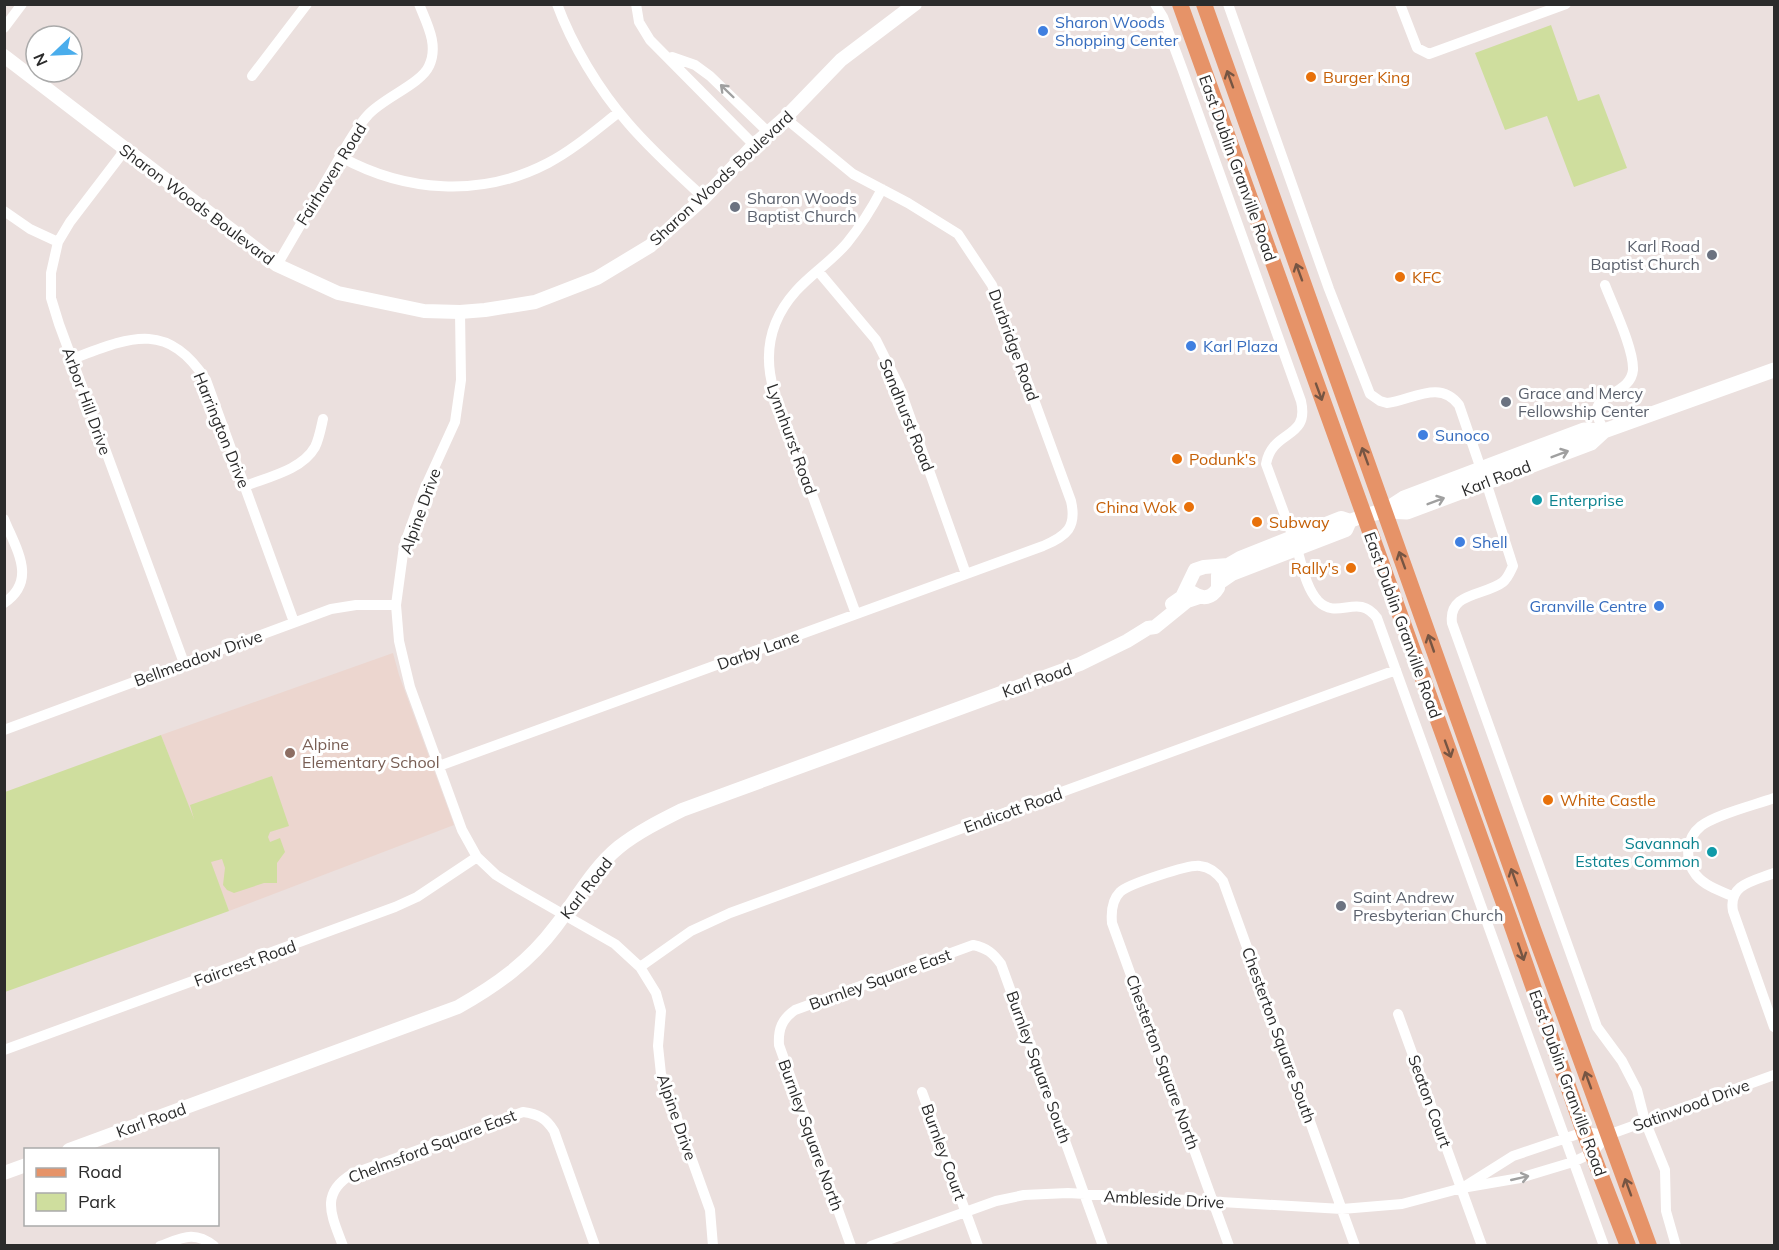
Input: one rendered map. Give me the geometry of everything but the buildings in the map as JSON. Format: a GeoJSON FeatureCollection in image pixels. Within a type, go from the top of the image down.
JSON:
{"type":"FeatureCollection","features":[{"type":"Feature","properties":{"kind":"main road","name":"East Dublin Granville Road"},"geometry":{"type":"LineString","coordinates":[[1180,4],[1357,519],[1511,923],[1584,1132],[1628,1245]]}},
{"type":"Feature","properties":{"kind":"main road","name":"East Dublin Granville Road"},"geometry":{"type":"LineString","coordinates":[[1204,4],[1533,929],[1649,1245]]}},
{"type":"Feature","properties":{"kind":"main road","name":"Karl Road"},"geometry":{"type":"LineString","coordinates":[[1357,519],[1384,511],[1401,500],[1483,476],[1584,430],[1604,431],[1774,370]]}},
{"type":"Feature","properties":{"kind":"street"},"geometry":{"type":"LineString","coordinates":[[4,28],[22,4]]}},
{"type":"Feature","properties":{"kind":"street"},"geometry":{"type":"LineString","coordinates":[[252,76],[307,4]]}},
{"type":"Feature","properties":{"kind":"street","name":"Fairhaven Road"},"geometry":{"type":"LineString","coordinates":[[277,265],[349,141],[369,114],[421,77],[429,68],[434,51],[431,35],[419,4]]}},
{"type":"Feature","properties":{"kind":"street"},"geometry":{"type":"LineString","coordinates":[[557,4],[563,22],[604,93],[619,112],[704,198]]}},
{"type":"Feature","properties":{"kind":"street"},"geometry":{"type":"LineString","coordinates":[[636,4],[639,22],[650,40],[669,56],[754,145]]}},
{"type":"Feature","properties":{"kind":"street","name":"Sharon Woods Boulevard"},"geometry":{"type":"LineString","coordinates":[[4,56],[277,265],[338,293],[424,311],[460,312],[535,302],[597,278],[650,246],[704,198],[754,145],[785,118],[841,60],[915,4]]}},
{"type":"Feature","properties":{"kind":"street","name":"East Dublin Granville Road"},"geometry":{"type":"LineString","coordinates":[[1155,4],[1163,17],[1183,70],[1301,400],[1303,419],[1299,426],[1272,447],[1266,464],[1311,591],[1319,602],[1329,608],[1362,606],[1377,618],[1604,1245]]}},
{"type":"Feature","properties":{"kind":"street"},"geometry":{"type":"LineString","coordinates":[[1228,4],[1333,300],[1370,394],[1387,403],[1435,391],[1452,396],[1459,405],[1513,566],[1502,583],[1457,603],[1452,610],[1452,623],[1592,1017],[1604,1039],[1622,1061],[1637,1090],[1645,1121],[1665,1170],[1666,1211],[1676,1245]]}},
{"type":"Feature","properties":{"kind":"street"},"geometry":{"type":"LineString","coordinates":[[1400,4],[1413,41],[1417,48],[1424,52],[1435,52],[1566,4]]}},
{"type":"Feature","properties":{"kind":"street"},"geometry":{"type":"LineString","coordinates":[[669,56],[696,65],[768,132]]}},
{"type":"Feature","properties":{"kind":"street"},"geometry":{"type":"LineString","coordinates":[[341,157],[363,169],[395,180],[433,186],[465,187],[505,180],[548,163],[619,112]]}},
{"type":"Feature","properties":{"kind":"street","name":"Durbridge Road"},"geometry":{"type":"LineString","coordinates":[[785,118],[853,174],[908,203],[958,234],[992,285],[1071,501],[1074,513],[1072,525]]}},
{"type":"Feature","properties":{"kind":"street","name":"Arbor Hill Drive"},"geometry":{"type":"LineString","coordinates":[[125,150],[70,222],[58,242],[51,273],[51,297],[184,663]]}},
{"type":"Feature","properties":{"kind":"street","name":"Lynnhurst Road"},"geometry":{"type":"LineString","coordinates":[[855,614],[769,374],[769,339],[776,321],[795,291],[846,244],[882,189]]}},
{"type":"Feature","properties":{"kind":"street"},"geometry":{"type":"LineString","coordinates":[[4,211],[30,229],[58,242]]}},
{"type":"Feature","properties":{"kind":"street","name":"Sandhurst Road"},"geometry":{"type":"LineString","coordinates":[[818,272],[876,340],[898,386],[966,574]]}},
{"type":"Feature","properties":{"kind":"street"},"geometry":{"type":"LineString","coordinates":[[1604,431],[1597,414],[1597,407],[1600,401],[1626,386],[1633,373],[1632,358],[1605,285]]}},
{"type":"Feature","properties":{"kind":"street","name":"Alpine Drive"},"geometry":{"type":"LineString","coordinates":[[460,312],[462,380],[455,422],[424,490],[404,546],[396,605],[399,641],[410,687],[462,831],[477,858],[496,875],[615,944],[640,967],[656,993],[661,1011],[658,1046],[661,1074],[710,1210],[713,1245]]}},
{"type":"Feature","properties":{"kind":"street","name":"Harrington Drive"},"geometry":{"type":"LineString","coordinates":[[72,359],[131,338],[154,339],[175,347],[197,367],[206,380],[294,622]]}},
{"type":"Feature","properties":{"kind":"street"},"geometry":{"type":"LineString","coordinates":[[245,486],[302,462],[315,447],[323,419]]}},
{"type":"Feature","properties":{"kind":"street"},"geometry":{"type":"LineString","coordinates":[[4,519],[22,566],[22,581],[16,595],[4,603]]}},
{"type":"Feature","properties":{"kind":"street","name":"Karl Road"},"geometry":{"type":"LineString","coordinates":[[1209,568],[1228,565],[1240,558],[1346,530],[1357,519]]}},
{"type":"Feature","properties":{"kind":"street","name":"Darby Lane"},"geometry":{"type":"LineString","coordinates":[[439,766],[1057,540],[1066,534],[1072,525]]}},
{"type":"Feature","properties":{"kind":"street","name":"Karl Road"},"geometry":{"type":"LineString","coordinates":[[1220,583],[1232,574],[1295,543]]}},
{"type":"Feature","properties":{"kind":"street"},"geometry":{"type":"LineString","coordinates":[[1199,568],[1209,568],[1217,574],[1220,583],[1212,596],[1199,597],[1192,592],[1189,583],[1192,574],[1199,568]]}},
{"type":"Feature","properties":{"kind":"street","name":"Karl Road"},"geometry":{"type":"LineString","coordinates":[[1148,628],[1150,621],[1182,597],[1189,583]]}},
{"type":"Feature","properties":{"kind":"street","name":"Karl Road"},"geometry":{"type":"LineString","coordinates":[[72,1148],[458,1007],[489,990],[516,970],[555,927],[592,876],[617,848],[646,828],[673,814],[1080,664],[1148,628],[1155,627],[1187,601],[1199,597]]}},
{"type":"Feature","properties":{"kind":"street","name":"Bellmeadow Drive"},"geometry":{"type":"LineString","coordinates":[[4,730],[331,609],[356,605],[396,605]]}},
{"type":"Feature","properties":{"kind":"street","name":"Endicott Road"},"geometry":{"type":"LineString","coordinates":[[640,967],[691,931],[730,913],[1396,670]]}},
{"type":"Feature","properties":{"kind":"street"},"geometry":{"type":"LineString","coordinates":[[1732,896],[1710,886],[1697,876],[1689,861],[1688,848],[1693,835],[1702,825],[1774,798]]}},
{"type":"Feature","properties":{"kind":"street","name":"Faircrest Road"},"geometry":{"type":"LineString","coordinates":[[4,1050],[395,908],[417,897],[477,858]]}},
{"type":"Feature","properties":{"kind":"street","name":"Chesterton Square South"},"geometry":{"type":"LineString","coordinates":[[1113,923],[1111,912],[1114,902],[1120,892],[1131,885],[1187,866],[1208,867],[1216,873],[1226,891],[1354,1245]]}},
{"type":"Feature","properties":{"kind":"street"},"geometry":{"type":"LineString","coordinates":[[1774,873],[1737,890],[1732,896],[1732,911],[1774,1027]]}},
{"type":"Feature","properties":{"kind":"street","name":"Chesterton Square North"},"geometry":{"type":"LineString","coordinates":[[1113,923],[1228,1245]]}},
{"type":"Feature","properties":{"kind":"street","name":"Burnley Square East"},"geometry":{"type":"LineString","coordinates":[[782,1023],[795,1010],[837,994],[973,945],[983,947]]}},
{"type":"Feature","properties":{"kind":"street","name":"Burnley Square South"},"geometry":{"type":"LineString","coordinates":[[983,947],[994,954],[1001,964],[1103,1245]]}},
{"type":"Feature","properties":{"kind":"street","name":"Seaton Court"},"geometry":{"type":"LineString","coordinates":[[1398,1014],[1482,1245]]}},
{"type":"Feature","properties":{"kind":"street","name":"Burnley Square North"},"geometry":{"type":"LineString","coordinates":[[782,1023],[778,1034],[780,1045],[851,1245]]}},
{"type":"Feature","properties":{"kind":"street","name":"Satinwood Drive"},"geometry":{"type":"LineString","coordinates":[[1608,1135],[1774,1075]]}},
{"type":"Feature","properties":{"kind":"street","name":"Burnley Court"},"geometry":{"type":"LineString","coordinates":[[922,1092],[978,1245]]}},
{"type":"Feature","properties":{"kind":"street","name":"Chelmsford Square East"},"geometry":{"type":"LineString","coordinates":[[343,1245],[332,1215],[330,1202],[333,1190],[341,1180],[351,1174],[523,1112],[535,1114],[547,1120],[554,1131],[595,1245]]}},
{"type":"Feature","properties":{"kind":"street","name":"Ambleside Drive"},"geometry":{"type":"LineString","coordinates":[[1462,1188],[1513,1156],[1584,1132],[1608,1135]]}},
{"type":"Feature","properties":{"kind":"street","name":"Ambleside Drive"},"geometry":{"type":"LineString","coordinates":[[871,1245],[996,1201],[1024,1195],[1068,1193],[1342,1209],[1402,1204],[1462,1188],[1520,1179],[1573,1162],[1592,1153],[1608,1135]]}},
{"type":"Feature","properties":{"kind":"street"},"geometry":{"type":"LineString","coordinates":[[4,1173],[24,1166]]}},
{"type":"Feature","properties":{"kind":"street"},"geometry":{"type":"LineString","coordinates":[[160,1245],[193,1236],[214,1245]]}},
{"type":"Feature","properties":{"kind":"shaded area"},"geometry":{"type":"Polygon","coordinates":[[[393,653],[454,825],[229,911],[161,735],[393,653]]]}},
{"type":"Feature","properties":{"kind":"green space"},"geometry":{"type":"Polygon","coordinates":[[[1551,25],[1578,101],[1599,94],[1627,168],[1574,187],[1547,116],[1505,130],[1475,53],[1551,25]]]}},
{"type":"Feature","properties":{"kind":"green space"},"geometry":{"type":"Polygon","coordinates":[[[161,735],[194,819],[190,805],[272,776],[289,826],[270,832],[268,837],[270,842],[280,838],[285,852],[277,863],[277,883],[264,883],[234,893],[223,885],[225,868],[222,859],[211,862],[229,911],[5,992],[5,792],[161,735]]]}},
{"type":"Feature","properties":{"kind":"place","name":"Sharon Woods Shopping Center"},"geometry":{"type":"Point","coordinates":[1043,31]}},
{"type":"Feature","properties":{"kind":"place","name":"Burger King"},"geometry":{"type":"Point","coordinates":[1311,77]}},
{"type":"Feature","properties":{"kind":"place","name":"Sharon Woods Baptist Church"},"geometry":{"type":"Point","coordinates":[735,207]}},
{"type":"Feature","properties":{"kind":"place","name":"Karl Road Baptist Church"},"geometry":{"type":"Point","coordinates":[1712,255]}},
{"type":"Feature","properties":{"kind":"place","name":"KFC"},"geometry":{"type":"Point","coordinates":[1400,277]}},
{"type":"Feature","properties":{"kind":"place","name":"Karl Plaza"},"geometry":{"type":"Point","coordinates":[1191,346]}},
{"type":"Feature","properties":{"kind":"place","name":"Grace and Mercy Fellowship Center"},"geometry":{"type":"Point","coordinates":[1506,402]}},
{"type":"Feature","properties":{"kind":"place","name":"Sunoco"},"geometry":{"type":"Point","coordinates":[1423,435]}},
{"type":"Feature","properties":{"kind":"place","name":"Podunk's"},"geometry":{"type":"Point","coordinates":[1177,459]}},
{"type":"Feature","properties":{"kind":"place","name":"Enterprise"},"geometry":{"type":"Point","coordinates":[1537,500]}},
{"type":"Feature","properties":{"kind":"place","name":"China Wok"},"geometry":{"type":"Point","coordinates":[1189,507]}},
{"type":"Feature","properties":{"kind":"place","name":"Subway"},"geometry":{"type":"Point","coordinates":[1257,522]}},
{"type":"Feature","properties":{"kind":"place","name":"Shell"},"geometry":{"type":"Point","coordinates":[1460,542]}},
{"type":"Feature","properties":{"kind":"place","name":"Rally's"},"geometry":{"type":"Point","coordinates":[1351,568]}},
{"type":"Feature","properties":{"kind":"place","name":"Granville Centre"},"geometry":{"type":"Point","coordinates":[1659,606]}},
{"type":"Feature","properties":{"kind":"place","name":"Alpine Elementary School"},"geometry":{"type":"Point","coordinates":[290,753]}},
{"type":"Feature","properties":{"kind":"place","name":"White Castle"},"geometry":{"type":"Point","coordinates":[1548,800]}},
{"type":"Feature","properties":{"kind":"place","name":"Savannah Estates Common"},"geometry":{"type":"Point","coordinates":[1712,852]}},
{"type":"Feature","properties":{"kind":"place","name":"Saint Andrew Presbyterian Church"},"geometry":{"type":"Point","coordinates":[1341,906]}}]}
